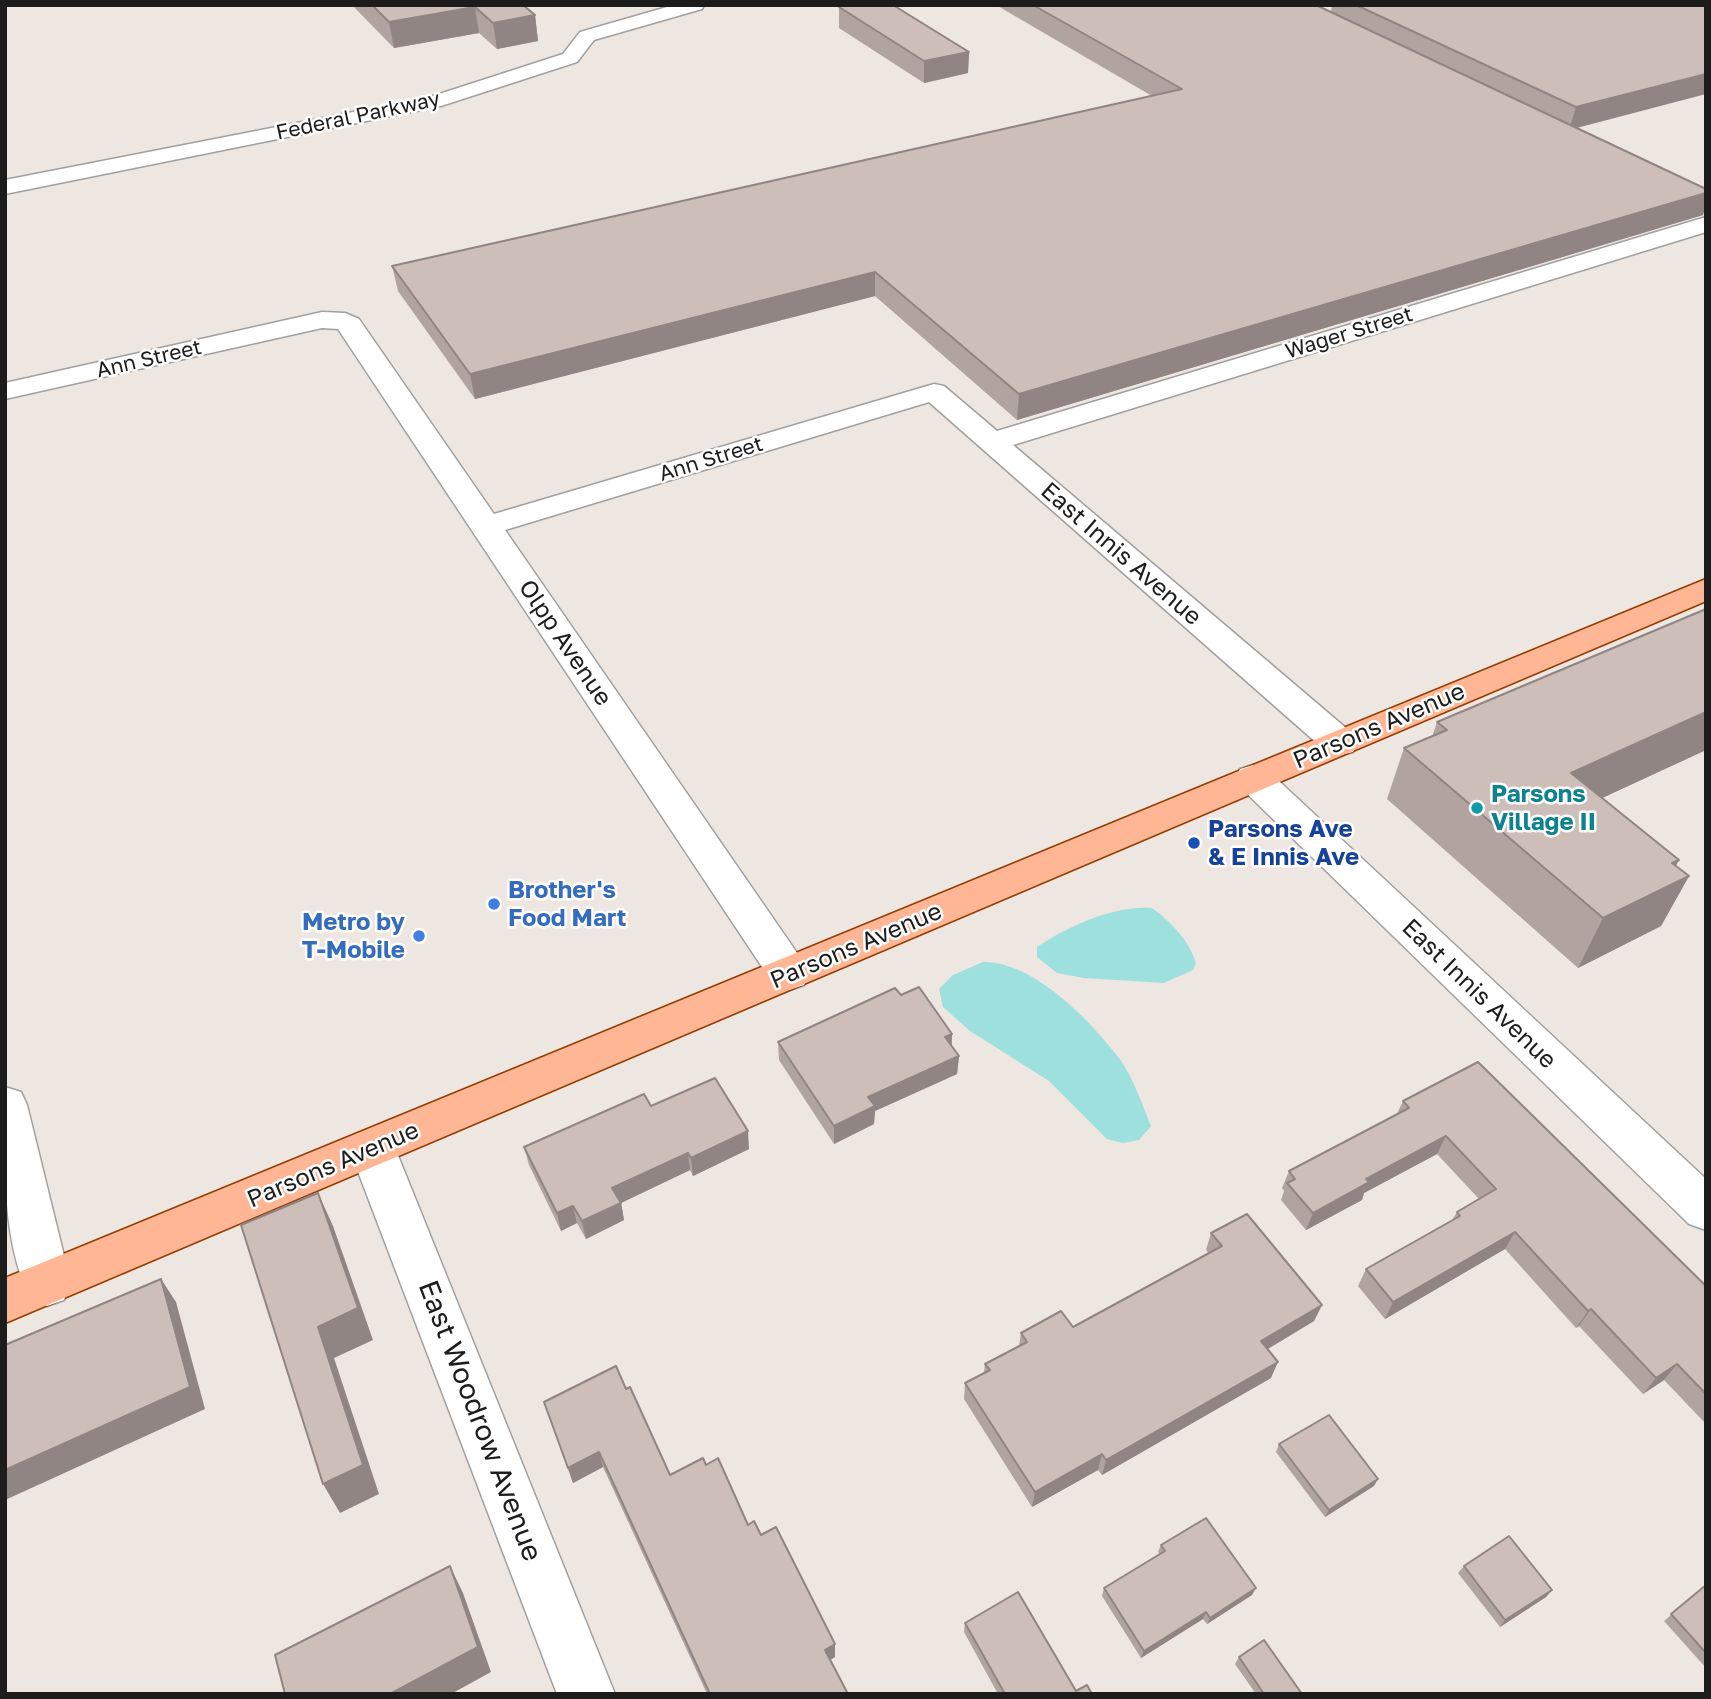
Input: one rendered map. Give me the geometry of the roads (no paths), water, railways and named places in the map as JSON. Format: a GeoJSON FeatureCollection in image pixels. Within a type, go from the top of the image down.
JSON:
{"type":"FeatureCollection","features":[{"type":"Feature","properties":{"kind":"main road","name":"Parsons Avenue"},"geometry":{"type":"LineString","coordinates":[[5,1301],[1706,589]]}},
{"type":"Feature","properties":{"kind":"street","name":"Federal Parkway"},"geometry":{"type":"LineString","coordinates":[[5,187],[434,102],[570,58],[587,36],[695,5]]}},
{"type":"Feature","properties":{"kind":"street","name":"Wager Street"},"geometry":{"type":"LineString","coordinates":[[992,442],[1706,224]]}},
{"type":"Feature","properties":{"kind":"street","name":"Ann Street"},"geometry":{"type":"LineString","coordinates":[[5,391],[322,320],[335,320]]}},
{"type":"Feature","properties":{"kind":"street","name":"Olpp Avenue"},"geometry":{"type":"LineString","coordinates":[[335,320],[350,326],[789,974]]}},
{"type":"Feature","properties":{"kind":"street","name":"East Innis Avenue"},"geometry":{"type":"LineString","coordinates":[[934,392],[1340,743]]}},
{"type":"Feature","properties":{"kind":"street","name":"Ann Street"},"geometry":{"type":"LineString","coordinates":[[487,526],[934,392]]}},
{"type":"Feature","properties":{"kind":"street","name":"East Innis Avenue"},"geometry":{"type":"LineString","coordinates":[[1253,778],[1706,1209]]}},
{"type":"Feature","properties":{"kind":"street"},"geometry":{"type":"LineString","coordinates":[[5,1105],[47,1284]]}},
{"type":"Feature","properties":{"kind":"street","name":"East Woodrow Avenue"},"geometry":{"type":"LineString","coordinates":[[372,1148],[586,1694]]}},
{"type":"Feature","properties":{"kind":"water"},"geometry":{"type":"Polygon","coordinates":[[[1152,908],[1185,940],[1196,964],[1193,970],[1164,983],[1084,978],[1057,973],[1037,957],[1037,947],[1092,918],[1122,910],[1152,908]]]}},
{"type":"Feature","properties":{"kind":"water"},"geometry":{"type":"Polygon","coordinates":[[[983,962],[1002,964],[1040,982],[1059,995],[1093,1027],[1119,1058],[1137,1091],[1151,1126],[1139,1140],[1123,1143],[1107,1139],[1049,1081],[970,1031],[943,1007],[939,989],[953,975],[983,962]]]}},
{"type":"Feature","properties":{"kind":"place","name":"Parsons Village II"},"geometry":{"type":"Point","coordinates":[1477,808]}},
{"type":"Feature","properties":{"kind":"place","name":"Parsons Ave & E Innis Ave"},"geometry":{"type":"Point","coordinates":[1194,843]}},
{"type":"Feature","properties":{"kind":"place","name":"Brother's Food Mart"},"geometry":{"type":"Point","coordinates":[494,904]}},
{"type":"Feature","properties":{"kind":"place","name":"Metro by T-Mobile"},"geometry":{"type":"Point","coordinates":[419,936]}}]}
